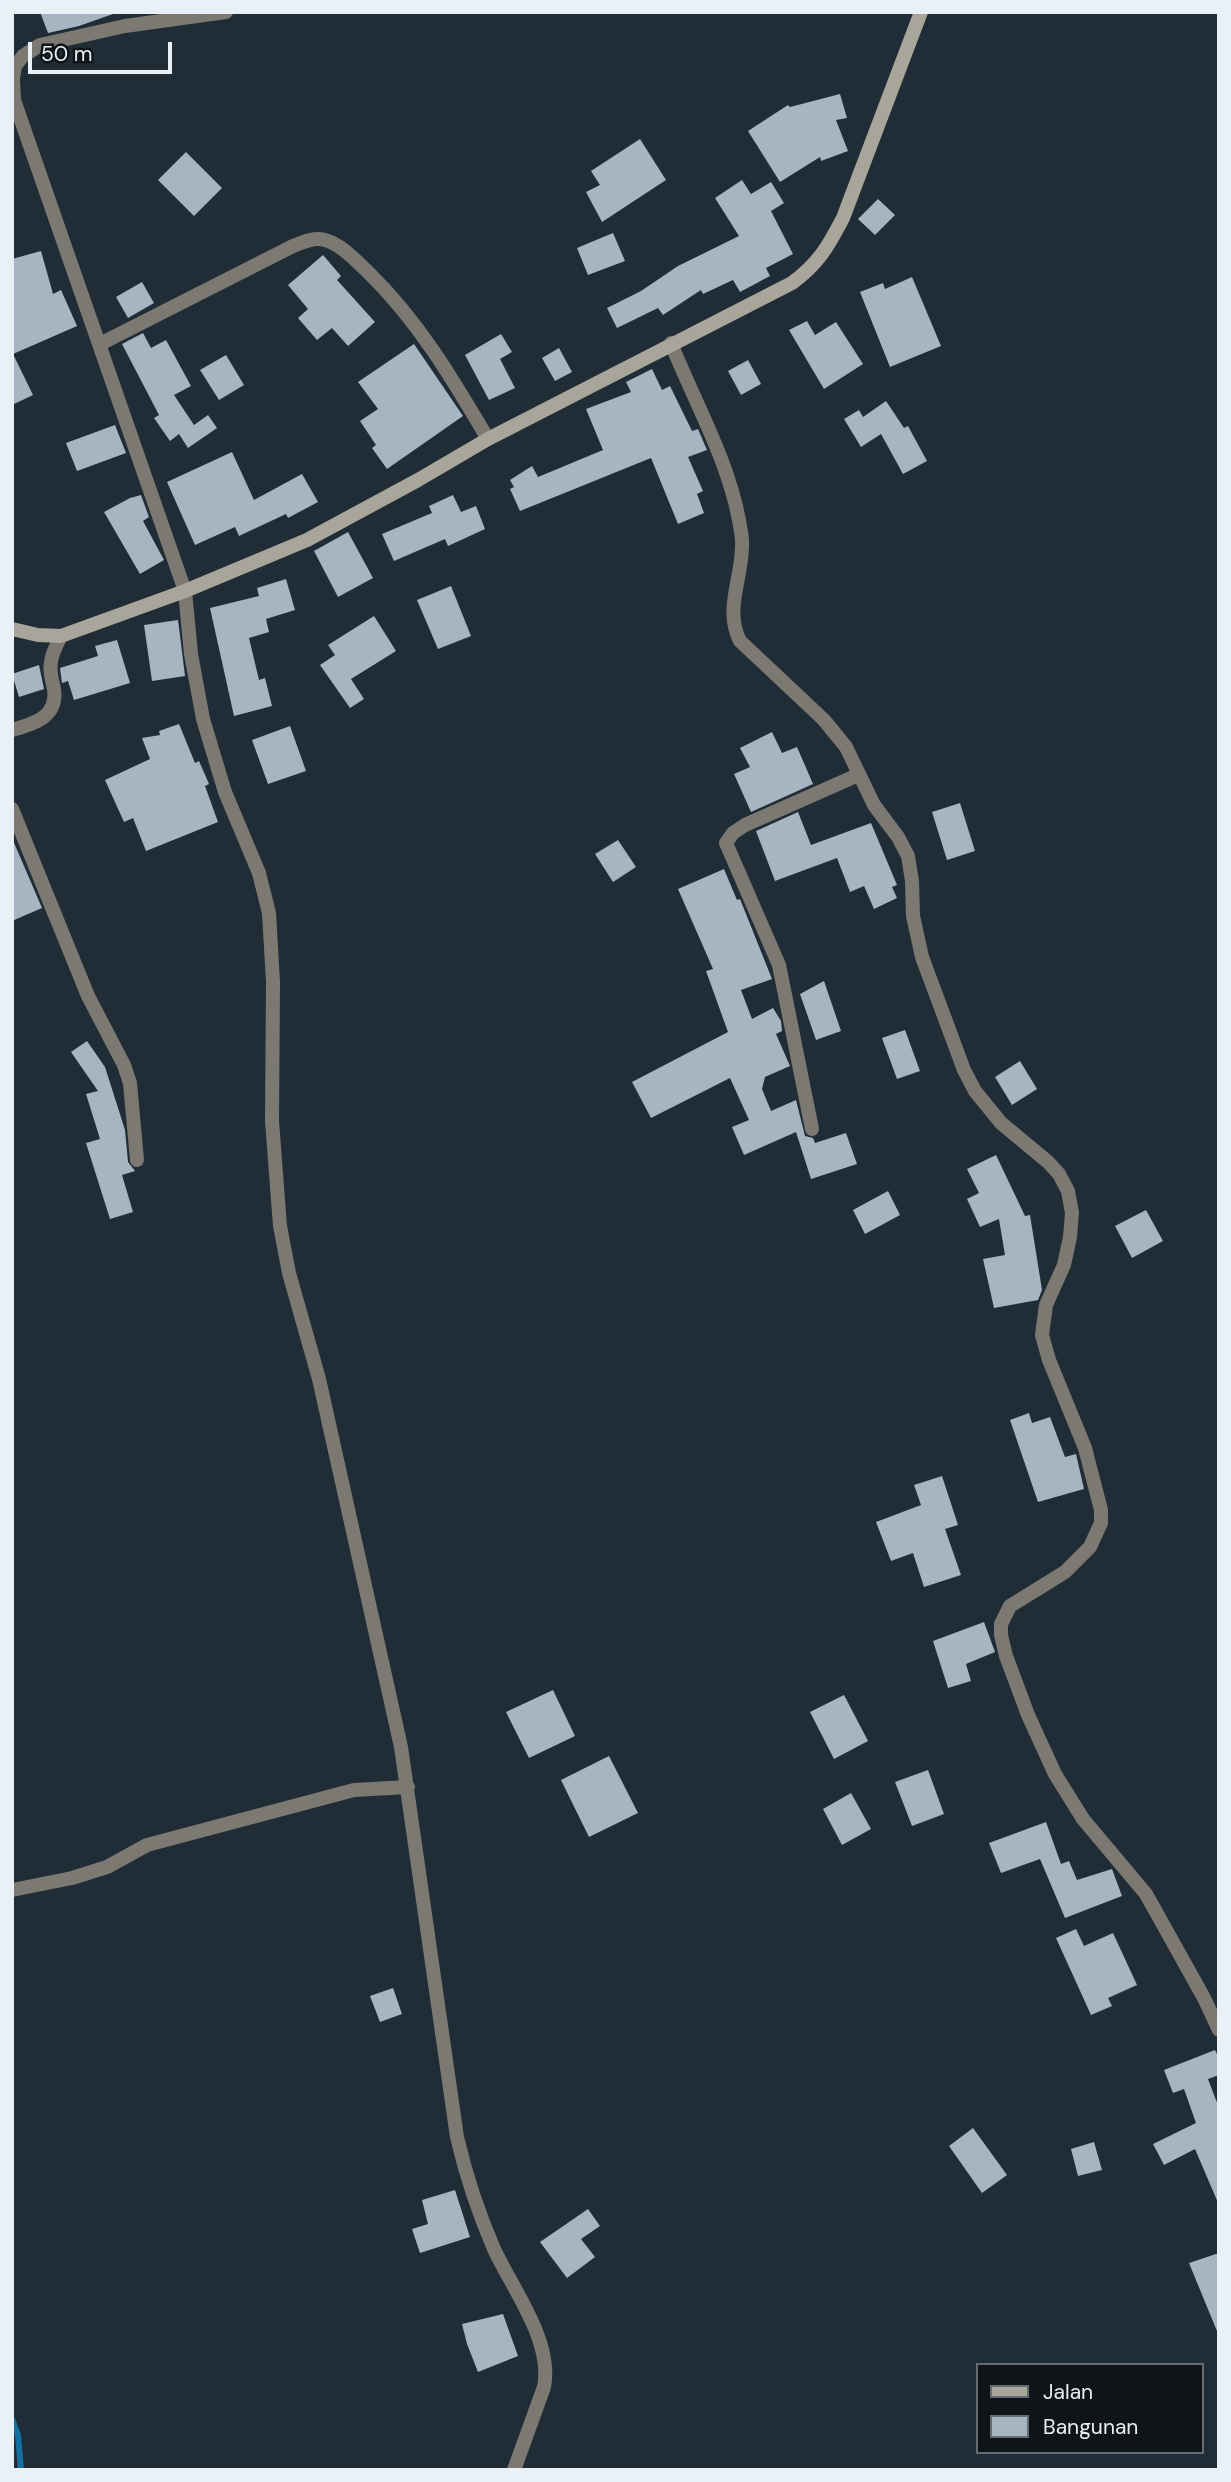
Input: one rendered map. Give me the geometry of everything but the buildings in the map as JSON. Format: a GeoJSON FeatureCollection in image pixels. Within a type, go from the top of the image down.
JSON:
{"type":"FeatureCollection","features":[{"type":"Feature","properties":{"kind":"street"},"geometry":{"type":"LineString","coordinates":[[226,12],[125,26],[40,46],[23,56],[15,66],[13,79],[18,109],[185,591],[191,654],[203,719],[225,792],[259,873],[269,913],[273,982],[272,1121],[280,1226],[289,1273],[318,1379],[348,1508],[408,1787],[424,1913],[463,2164],[485,2225],[538,2337],[546,2365],[544,2387],[514,2470]]}},
{"type":"Feature","properties":{"kind":"street"},"geometry":{"type":"LineString","coordinates":[[12,629],[38,635],[61,636],[185,591],[307,540],[488,439],[792,283],[811,268],[828,247],[843,218],[921,12]]}},
{"type":"Feature","properties":{"kind":"street"},"geometry":{"type":"LineString","coordinates":[[100,344],[293,246],[310,240],[324,239],[355,260],[396,300],[442,361],[488,439]]}},
{"type":"Feature","properties":{"kind":"street"},"geometry":{"type":"LineString","coordinates":[[671,343],[717,447],[738,516],[743,544],[732,610],[733,628],[752,654],[836,733],[846,747],[874,805],[898,837],[908,856],[916,936],[964,1070],[975,1091],[993,1115],[1048,1162],[1059,1174],[1068,1191],[1072,1213],[1070,1237],[1066,1256],[1046,1305],[1042,1335],[1049,1360],[1085,1448],[1101,1510],[1101,1523],[1090,1547],[1065,1572],[1019,1599],[1004,1614],[1000,1624],[1006,1656],[1028,1715],[1055,1774],[1083,1819],[1146,1895],[1219,2030]]}},
{"type":"Feature","properties":{"kind":"street"},"geometry":{"type":"LineString","coordinates":[[12,730],[33,724],[51,710],[55,698],[50,671],[51,659],[61,636]]}},
{"type":"Feature","properties":{"kind":"street"},"geometry":{"type":"LineString","coordinates":[[812,1129],[779,965],[726,843],[733,832],[745,825],[858,775]]}},
{"type":"Feature","properties":{"kind":"street"},"geometry":{"type":"LineString","coordinates":[[12,809],[88,996],[124,1065],[130,1083],[136,1160]]}},
{"type":"Feature","properties":{"kind":"street"},"geometry":{"type":"LineString","coordinates":[[12,1890],[72,1878],[107,1867],[147,1845],[354,1790],[408,1787]]}},
{"type":"Feature","properties":{"kind":"street"},"geometry":{"type":"LineString","coordinates":[[1204,1998],[1219,1990]]}},
{"type":"Feature","properties":{"kind":"waterway"},"geometry":{"type":"LineString","coordinates":[[12,2419],[18,2435],[21,2470]]}}]}
